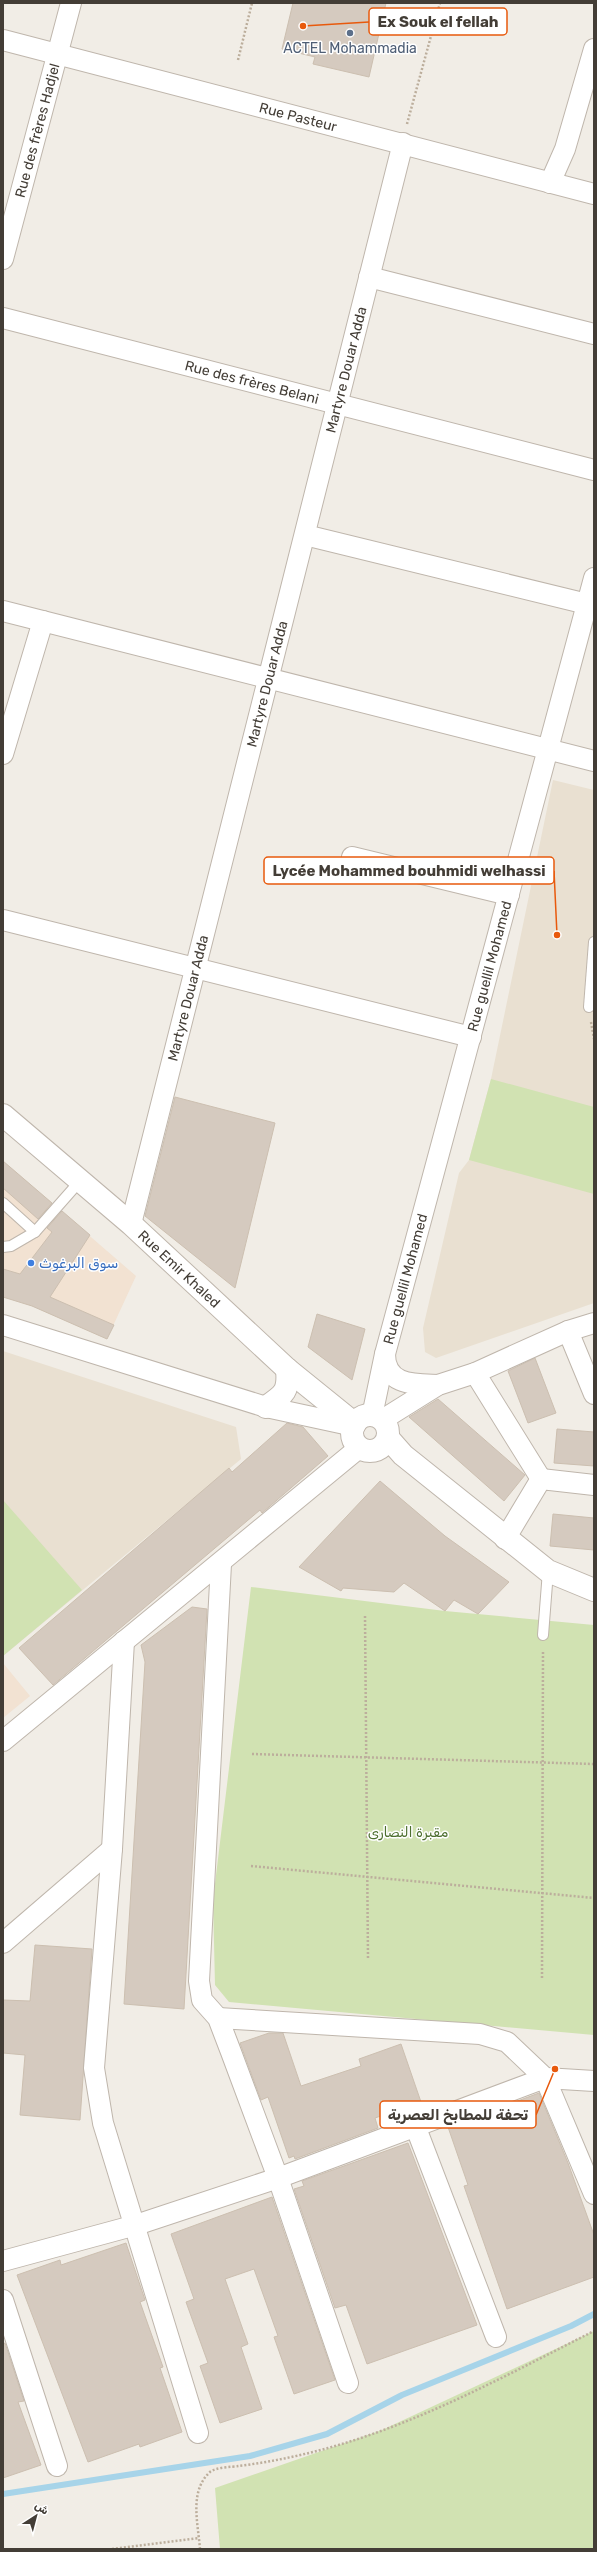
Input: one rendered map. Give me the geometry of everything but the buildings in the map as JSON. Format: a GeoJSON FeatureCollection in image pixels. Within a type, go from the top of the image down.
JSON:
{"type":"FeatureCollection","features":[{"type":"Feature","properties":{"kind":"street","name":"Rue des frères Hadjel"},"geometry":{"type":"LineString","coordinates":[[3,259],[71,3]]}},
{"type":"Feature","properties":{"kind":"street","name":"Rue Pasteur"},"geometry":{"type":"LineString","coordinates":[[3,40],[594,194]]}},
{"type":"Feature","properties":{"kind":"street"},"geometry":{"type":"LineString","coordinates":[[550,182],[565,149],[594,49]]}},
{"type":"Feature","properties":{"kind":"street","name":"Martyre Douar Adda"},"geometry":{"type":"LineString","coordinates":[[131,1224],[403,143]]}},
{"type":"Feature","properties":{"kind":"street"},"geometry":{"type":"LineString","coordinates":[[369,277],[594,334]]}},
{"type":"Feature","properties":{"kind":"street","name":"Rue des frères Belani"},"geometry":{"type":"LineString","coordinates":[[3,318],[594,470]]}},
{"type":"Feature","properties":{"kind":"street"},"geometry":{"type":"LineString","coordinates":[[305,535],[591,594]]}},
{"type":"Feature","properties":{"kind":"street","name":"Rue guellil Mohamed"},"geometry":{"type":"LineString","coordinates":[[370,1425],[385,1354],[591,594]]}},
{"type":"Feature","properties":{"kind":"street"},"geometry":{"type":"LineString","coordinates":[[3,611],[594,762]]}},
{"type":"Feature","properties":{"kind":"street"},"geometry":{"type":"LineString","coordinates":[[3,754],[43,621]]}},
{"type":"Feature","properties":{"kind":"street"},"geometry":{"type":"LineString","coordinates":[[352,857],[509,895]]}},
{"type":"Feature","properties":{"kind":"street"},"geometry":{"type":"LineString","coordinates":[[3,920],[470,1037]]}},
{"type":"Feature","properties":{"kind":"street","name":"Rue Emir Khaled"},"geometry":{"type":"LineString","coordinates":[[3,1115],[131,1224],[287,1369],[370,1425],[403,1455],[505,1539],[548,1572],[594,1590]]}},
{"type":"Feature","properties":{"kind":"street"},"geometry":{"type":"LineString","coordinates":[[3,1325],[266,1407],[370,1425],[385,1444],[376,1450],[370,1451],[359,1448],[353,1438],[370,1425],[438,1385],[475,1373],[568,1331],[594,1323]]}},
{"type":"Feature","properties":{"kind":"street"},"geometry":{"type":"LineString","coordinates":[[568,1331],[594,1394]]}},
{"type":"Feature","properties":{"kind":"street"},"geometry":{"type":"LineString","coordinates":[[385,1354],[385,1361],[397,1379],[406,1384],[438,1385]]}},
{"type":"Feature","properties":{"kind":"street"},"geometry":{"type":"LineString","coordinates":[[266,1407],[281,1397],[288,1386],[287,1369]]}},
{"type":"Feature","properties":{"kind":"street"},"geometry":{"type":"LineString","coordinates":[[475,1373],[541,1479]]}},
{"type":"Feature","properties":{"kind":"street"},"geometry":{"type":"LineString","coordinates":[[3,1741],[124,1641],[221,1564],[359,1448]]}},
{"type":"Feature","properties":{"kind":"street"},"geometry":{"type":"LineString","coordinates":[[541,1479],[594,1485]]}},
{"type":"Feature","properties":{"kind":"street"},"geometry":{"type":"LineString","coordinates":[[505,1539],[541,1479]]}},
{"type":"Feature","properties":{"kind":"street"},"geometry":{"type":"LineString","coordinates":[[221,1564],[199,1981],[202,2000],[218,2018],[278,2178],[348,2383]]}},
{"type":"Feature","properties":{"kind":"street"},"geometry":{"type":"LineString","coordinates":[[124,1641],[112,1849],[94,2068],[103,2123],[136,2225],[198,2433]]}},
{"type":"Feature","properties":{"kind":"street"},"geometry":{"type":"LineString","coordinates":[[3,1943],[112,1849]]}},
{"type":"Feature","properties":{"kind":"street"},"geometry":{"type":"LineString","coordinates":[[218,2018],[494,2037],[507,2042],[546,2078],[594,2194]]}},
{"type":"Feature","properties":{"kind":"street"},"geometry":{"type":"LineString","coordinates":[[3,2261],[136,2225],[278,2178],[416,2128],[546,2078],[594,2081]]}},
{"type":"Feature","properties":{"kind":"street"},"geometry":{"type":"LineString","coordinates":[[416,2128],[496,2337]]}},
{"type":"Feature","properties":{"kind":"street"},"geometry":{"type":"LineString","coordinates":[[3,2300],[57,2466]]}},
{"type":"Feature","properties":{"kind":"lane"},"geometry":{"type":"LineString","coordinates":[[589,1007],[594,942]]}},
{"type":"Feature","properties":{"kind":"lane"},"geometry":{"type":"LineString","coordinates":[[3,1247],[11,1246],[35,1232],[80,1181]]}},
{"type":"Feature","properties":{"kind":"lane"},"geometry":{"type":"LineString","coordinates":[[3,1203],[35,1232]]}},
{"type":"Feature","properties":{"kind":"lane"},"geometry":{"type":"LineString","coordinates":[[543,1635],[548,1572]]}},
{"type":"Feature","properties":{"kind":"path"},"geometry":{"type":"LineString","coordinates":[[238,60],[252,3]]}},
{"type":"Feature","properties":{"kind":"path"},"geometry":{"type":"LineString","coordinates":[[403,143],[440,3]]}},
{"type":"Feature","properties":{"kind":"path"},"geometry":{"type":"LineString","coordinates":[[365,1616],[368,1960]]}},
{"type":"Feature","properties":{"kind":"path"},"geometry":{"type":"LineString","coordinates":[[542,1978],[543,1635]]}},
{"type":"Feature","properties":{"kind":"path"},"geometry":{"type":"LineString","coordinates":[[252,1754],[594,1764]]}},
{"type":"Feature","properties":{"kind":"path"},"geometry":{"type":"LineString","coordinates":[[251,1866],[594,1898]]}},
{"type":"Feature","properties":{"kind":"path"},"geometry":{"type":"LineString","coordinates":[[200,2549],[196,2492],[202,2481],[212,2470],[285,2460],[360,2439],[418,2417],[481,2388],[594,2331]]}},
{"type":"Feature","properties":{"kind":"path"},"geometry":{"type":"LineString","coordinates":[[112,2549],[199,2538]]}},
{"type":"Feature","properties":{"kind":"shaded area"},"geometry":{"type":"Polygon","coordinates":[[[553,780],[594,790],[594,1303],[436,1358],[425,1352],[423,1328],[459,1173],[469,1160],[491,1079],[553,780]]]}},
{"type":"Feature","properties":{"kind":"shaded area"},"geometry":{"type":"Polygon","coordinates":[[[3,1161],[136,1276],[107,1339],[32,1306],[3,1297],[3,1161]]]}},
{"type":"Feature","properties":{"kind":"shaded area"},"geometry":{"type":"Polygon","coordinates":[[[3,1351],[236,1427],[241,1459],[3,1656],[3,1351]]]}},
{"type":"Feature","properties":{"kind":"shaded area"},"geometry":{"type":"Polygon","coordinates":[[[3,1663],[30,1696],[3,1718],[3,1663]]]}},
{"type":"Feature","properties":{"kind":"green space"},"geometry":{"type":"Polygon","coordinates":[[[491,1079],[594,1107],[594,1194],[469,1160],[491,1079]]]}},
{"type":"Feature","properties":{"kind":"green space"},"geometry":{"type":"Polygon","coordinates":[[[3,1500],[82,1590],[3,1656],[3,1500]]]}},
{"type":"Feature","properties":{"kind":"green space","name":"مقبرة النصارى"},"geometry":{"type":"Polygon","coordinates":[[[251,1587],[445,1611],[594,1625],[594,2035],[229,2002],[215,1985],[213,1900],[251,1587]]]}},
{"type":"Feature","properties":{"kind":"green space"},"geometry":{"type":"Polygon","coordinates":[[[594,2331],[594,2549],[220,2549],[215,2488],[382,2430],[594,2331]]]}},
{"type":"Feature","properties":{"kind":"waterway"},"geometry":{"type":"LineString","coordinates":[[3,2494],[250,2456],[327,2434],[402,2395],[571,2326],[594,2314]]}},
{"type":"Feature","properties":{"kind":"place","name":"Ex Souk el fellah"},"geometry":{"type":"Point","coordinates":[303,26]}},
{"type":"Feature","properties":{"kind":"place","name":"ACTEL Mohammadia"},"geometry":{"type":"Point","coordinates":[350,33]}},
{"type":"Feature","properties":{"kind":"place","name":"Lycée Mohammed bouhmidi welhassi"},"geometry":{"type":"Point","coordinates":[557,935]}},
{"type":"Feature","properties":{"kind":"place","name":"سوق البرغوث"},"geometry":{"type":"Point","coordinates":[31,1263]}},
{"type":"Feature","properties":{"kind":"place","name":"تحفة للمطابخ العصرية"},"geometry":{"type":"Point","coordinates":[555,2069]}}]}
